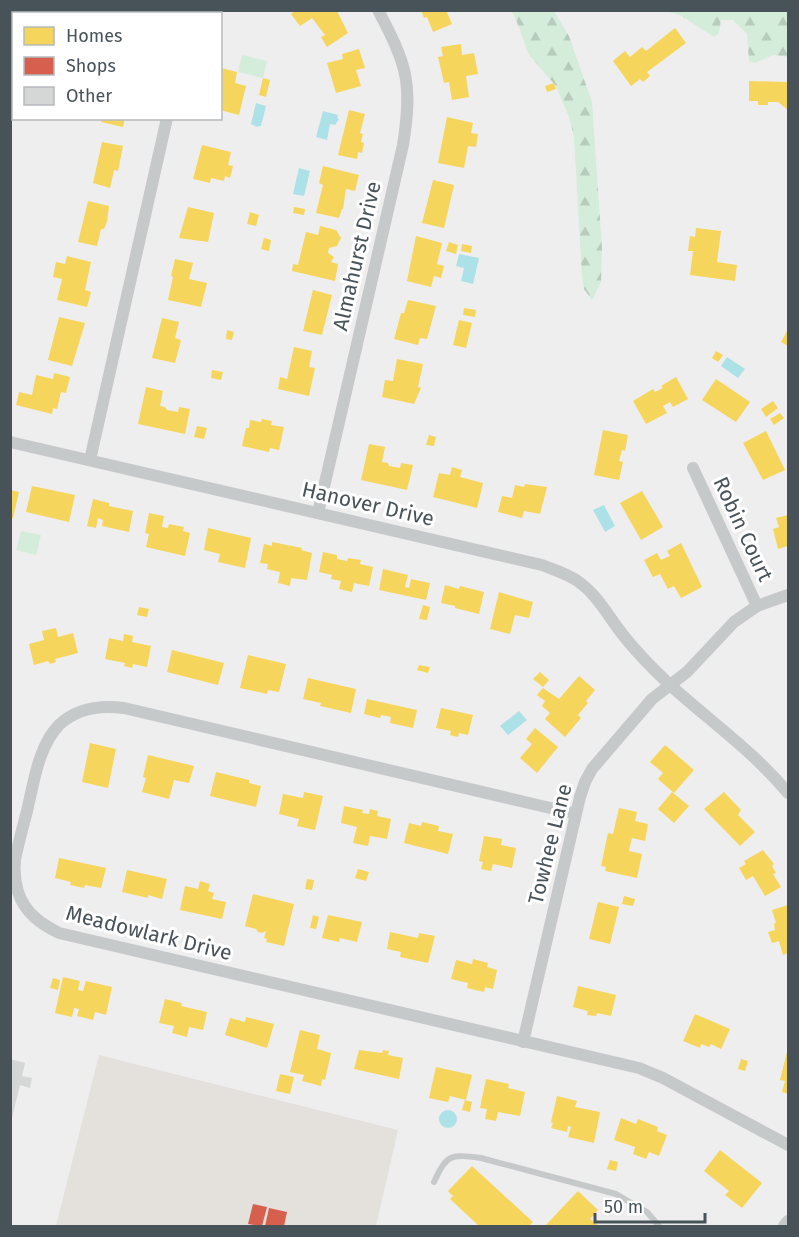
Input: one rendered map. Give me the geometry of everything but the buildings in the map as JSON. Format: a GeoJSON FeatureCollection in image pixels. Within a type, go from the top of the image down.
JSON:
{"type":"FeatureCollection","features":[{"type":"Feature","properties":{"kind":"street","name":"Almahurst Drive"},"geometry":{"type":"LineString","coordinates":[[318,513],[403,145],[408,112],[407,78],[401,57],[378,10]]}},
{"type":"Feature","properties":{"kind":"street"},"geometry":{"type":"LineString","coordinates":[[90,460],[167,120]]}},
{"type":"Feature","properties":{"kind":"street","name":"Hanover Drive"},"geometry":{"type":"LineString","coordinates":[[10,442],[542,565],[561,572],[592,594],[630,644],[671,685],[755,758],[789,793]]}},
{"type":"Feature","properties":{"kind":"street","name":"Robin Court"},"geometry":{"type":"LineString","coordinates":[[693,468],[757,606]]}},
{"type":"Feature","properties":{"kind":"street","name":"Towhee Lane"},"geometry":{"type":"LineString","coordinates":[[523,1042],[576,814],[585,782],[592,769],[652,699],[687,672],[734,622],[757,606],[789,595]]}},
{"type":"Feature","properties":{"kind":"street","name":"Meadowlark Drive"},"geometry":{"type":"LineString","coordinates":[[576,814],[112,707],[90,708],[69,717],[52,733],[38,764],[20,839],[15,872],[19,895],[31,914],[59,933],[639,1068],[663,1078],[789,1145]]}},
{"type":"Feature","properties":{"kind":"street"},"geometry":{"type":"LineString","coordinates":[[784,1227],[789,1221]]}},
{"type":"Feature","properties":{"kind":"lane"},"geometry":{"type":"LineString","coordinates":[[434,1182],[442,1164],[449,1158],[459,1155],[481,1158],[616,1194],[647,1212],[659,1227]]}},
{"type":"Feature","properties":{"kind":"shaded area"},"geometry":{"type":"Polygon","coordinates":[[[99,1055],[398,1130],[376,1226],[56,1226],[99,1055]]]}},
{"type":"Feature","properties":{"kind":"green space"},"geometry":{"type":"Polygon","coordinates":[[[511,11],[554,11],[569,36],[592,102],[602,248],[601,282],[592,300],[584,289],[582,276],[574,137],[569,117],[556,86],[529,55],[511,11]]]}},
{"type":"Feature","properties":{"kind":"green space"},"geometry":{"type":"Polygon","coordinates":[[[665,11],[788,11],[788,57],[773,55],[755,63],[749,61],[747,34],[733,20],[721,20],[719,33],[714,37],[680,15],[665,11]]]}},
{"type":"Feature","properties":{"kind":"green space"},"geometry":{"type":"Polygon","coordinates":[[[242,55],[267,61],[263,78],[238,72],[242,55]]]}},
{"type":"Feature","properties":{"kind":"green space"},"geometry":{"type":"Polygon","coordinates":[[[21,531],[41,535],[36,555],[16,550],[21,531]]]}},
{"type":"Feature","properties":{"kind":"water"},"geometry":{"type":"Polygon","coordinates":[[[256,103],[266,106],[261,126],[257,127],[251,124],[256,103]]]}},
{"type":"Feature","properties":{"kind":"water"},"geometry":{"type":"Polygon","coordinates":[[[323,111],[338,115],[339,119],[335,125],[330,124],[327,140],[316,137],[323,111]]]}},
{"type":"Feature","properties":{"kind":"water"},"geometry":{"type":"Polygon","coordinates":[[[299,168],[310,171],[304,196],[293,194],[299,168]]]}},
{"type":"Feature","properties":{"kind":"water"},"geometry":{"type":"Polygon","coordinates":[[[459,254],[479,258],[473,284],[461,281],[464,268],[456,266],[459,254]]]}},
{"type":"Feature","properties":{"kind":"water"},"geometry":{"type":"Polygon","coordinates":[[[727,357],[745,369],[738,378],[721,366],[727,357]]]}},
{"type":"Feature","properties":{"kind":"water"},"geometry":{"type":"Polygon","coordinates":[[[604,505],[615,526],[605,532],[593,510],[604,505]]]}},
{"type":"Feature","properties":{"kind":"water"},"geometry":{"type":"Polygon","coordinates":[[[519,711],[527,720],[508,735],[500,726],[519,711]]]}},
{"type":"Feature","properties":{"kind":"water"},"geometry":{"type":"Polygon","coordinates":[[[448,1110],[454,1113],[457,1119],[454,1125],[448,1128],[442,1125],[439,1119],[442,1113],[448,1110]]]}}]}
